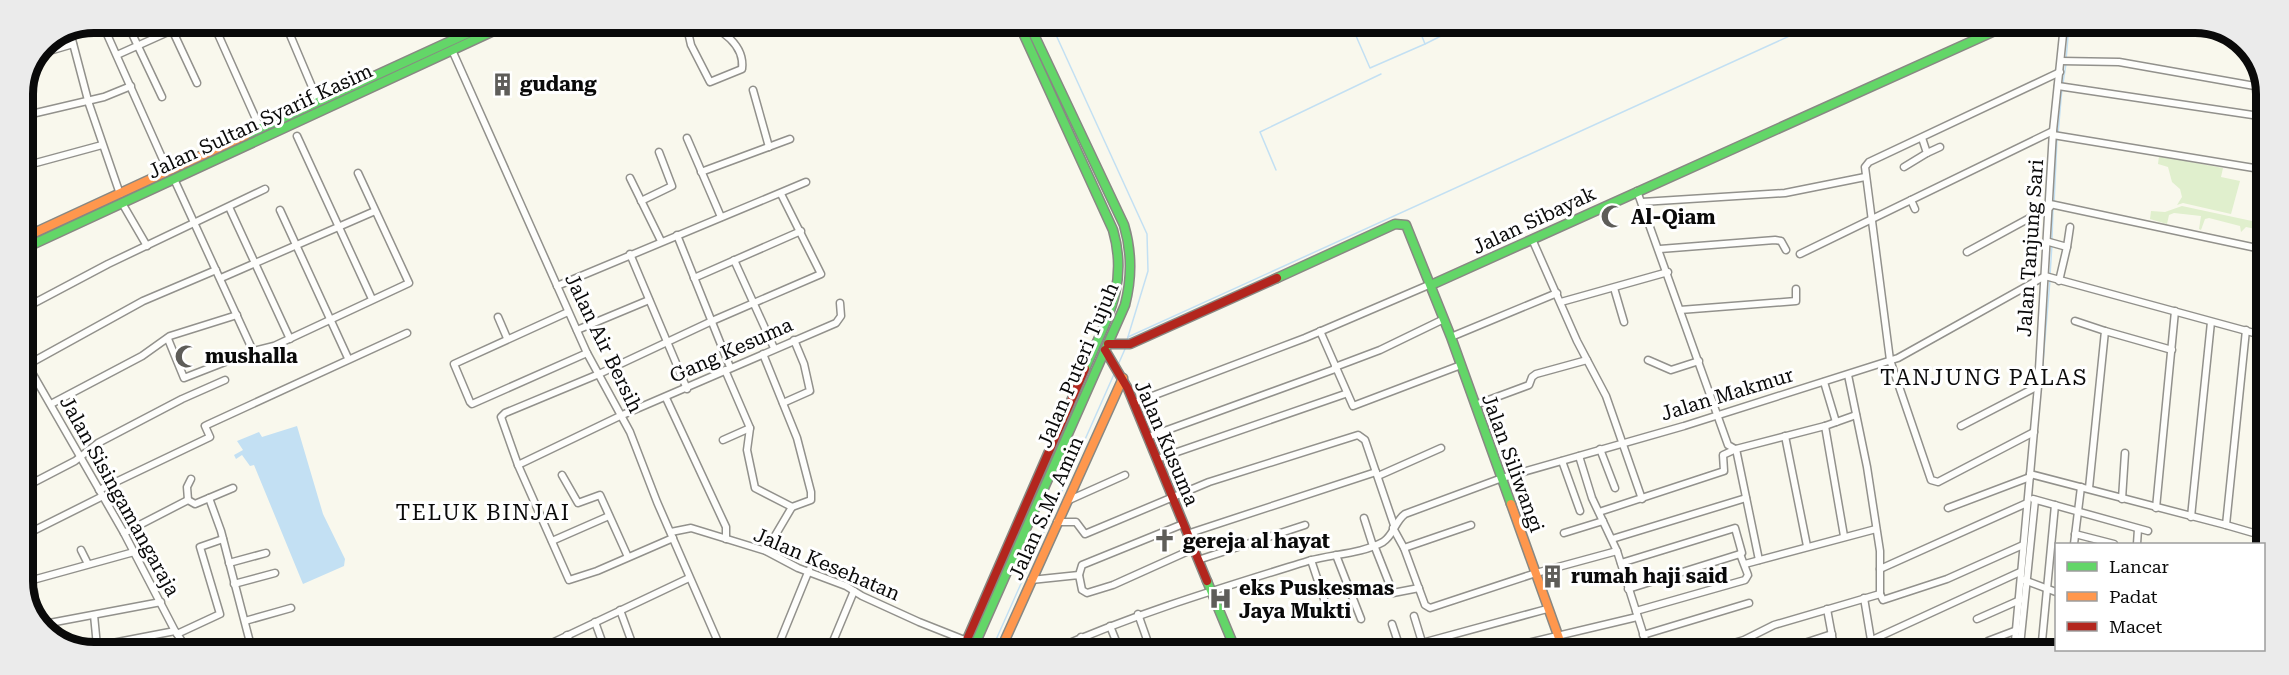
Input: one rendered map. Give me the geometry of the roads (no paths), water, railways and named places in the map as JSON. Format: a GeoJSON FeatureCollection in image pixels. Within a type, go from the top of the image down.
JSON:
{"type":"FeatureCollection","features":[{"type":"Feature","properties":{"kind":"main road","name":"Jalan Sultan Syarif Kasim"},"geometry":{"type":"LineString","coordinates":[[33,243],[121,199],[168,171],[468,33]]}},
{"type":"Feature","properties":{"kind":"main road","name":"Jalan Sultan Syarif Kasim"},"geometry":{"type":"LineString","coordinates":[[33,234],[295,131],[489,33]]}},
{"type":"Feature","properties":{"kind":"main road","name":"Jalan Puteri Tujuh"},"geometry":{"type":"LineString","coordinates":[[976,642],[1105,350],[1131,283],[1129,244],[1120,216],[1024,33]]}},
{"type":"Feature","properties":{"kind":"main road","name":"Jalan Puteri Tujuh"},"geometry":{"type":"LineString","coordinates":[[967,641],[1118,288],[1119,255],[1113,230],[1033,33]]}},
{"type":"Feature","properties":{"kind":"main road","name":"Jalan Sibayak"},"geometry":{"type":"LineString","coordinates":[[1431,284],[1990,33]]}},
{"type":"Feature","properties":{"kind":"main road"},"geometry":{"type":"LineString","coordinates":[[1105,350],[1130,344],[1398,224],[1408,226],[1431,284]]}},
{"type":"Feature","properties":{"kind":"main road","name":"Jalan Siliwangi"},"geometry":{"type":"LineString","coordinates":[[1431,284],[1560,642]]}},
{"type":"Feature","properties":{"kind":"main road","name":"Jalan Kusuma"},"geometry":{"type":"LineString","coordinates":[[1105,350],[1118,370],[1134,403],[1232,642]]}},
{"type":"Feature","properties":{"kind":"main road","name":"Jalan S.M. Amin"},"geometry":{"type":"LineString","coordinates":[[1004,642],[1066,501],[1118,370]]}},
{"type":"Feature","properties":{"kind":"street"},"geometry":{"type":"LineString","coordinates":[[107,33],[168,171]]}},
{"type":"Feature","properties":{"kind":"street"},"geometry":{"type":"LineString","coordinates":[[132,33],[162,97]]}},
{"type":"Feature","properties":{"kind":"street"},"geometry":{"type":"LineString","coordinates":[[117,55],[159,33]]}},
{"type":"Feature","properties":{"kind":"street"},"geometry":{"type":"LineString","coordinates":[[174,33],[197,83]]}},
{"type":"Feature","properties":{"kind":"street"},"geometry":{"type":"LineString","coordinates":[[217,33],[260,128]]}},
{"type":"Feature","properties":{"kind":"street"},"geometry":{"type":"LineString","coordinates":[[289,33],[318,101]]}},
{"type":"Feature","properties":{"kind":"street"},"geometry":{"type":"LineString","coordinates":[[688,33],[690,42],[710,82],[742,69],[743,65],[730,38],[724,33]]}},
{"type":"Feature","properties":{"kind":"street","name":"Jalan Tanjung Sari"},"geometry":{"type":"LineString","coordinates":[[2017,642],[2023,579],[2023,545],[2030,500],[2030,476],[2049,277],[2050,206],[2064,33]]}},
{"type":"Feature","properties":{"kind":"street"},"geometry":{"type":"LineString","coordinates":[[71,38],[87,100],[121,199],[147,246]]}},
{"type":"Feature","properties":{"kind":"street"},"geometry":{"type":"LineString","coordinates":[[52,50],[73,44]]}},
{"type":"Feature","properties":{"kind":"street","name":"Jalan Air Bersih"},"geometry":{"type":"LineString","coordinates":[[452,51],[587,353],[630,432],[689,578],[718,642]]}},
{"type":"Feature","properties":{"kind":"street"},"geometry":{"type":"LineString","coordinates":[[2063,61],[2130,64],[2255,86]]}},
{"type":"Feature","properties":{"kind":"street"},"geometry":{"type":"LineString","coordinates":[[2034,432],[1933,482],[1890,360],[1865,177],[1867,164],[2060,72]]}},
{"type":"Feature","properties":{"kind":"street"},"geometry":{"type":"LineString","coordinates":[[33,113],[104,97],[131,86]]}},
{"type":"Feature","properties":{"kind":"street"},"geometry":{"type":"LineString","coordinates":[[2060,86],[2256,115]]}},
{"type":"Feature","properties":{"kind":"street"},"geometry":{"type":"LineString","coordinates":[[753,90],[768,147]]}},
{"type":"Feature","properties":{"kind":"street"},"geometry":{"type":"LineString","coordinates":[[295,131],[372,299]]}},
{"type":"Feature","properties":{"kind":"street"},"geometry":{"type":"LineString","coordinates":[[1800,254],[2055,134],[2256,168]]}},
{"type":"Feature","properties":{"kind":"street"},"geometry":{"type":"LineString","coordinates":[[687,138],[722,217]]}},
{"type":"Feature","properties":{"kind":"street"},"geometry":{"type":"LineString","coordinates":[[1922,138],[1928,153]]}},
{"type":"Feature","properties":{"kind":"street"},"geometry":{"type":"LineString","coordinates":[[701,172],[790,139]]}},
{"type":"Feature","properties":{"kind":"street"},"geometry":{"type":"LineString","coordinates":[[33,164],[102,145]]}},
{"type":"Feature","properties":{"kind":"street"},"geometry":{"type":"LineString","coordinates":[[1904,167],[1940,147]]}},
{"type":"Feature","properties":{"kind":"street"},"geometry":{"type":"LineString","coordinates":[[641,201],[672,186],[659,152]]}},
{"type":"Feature","properties":{"kind":"street"},"geometry":{"type":"LineString","coordinates":[[168,339],[184,378],[253,351],[266,350],[410,282],[358,173]]}},
{"type":"Feature","properties":{"kind":"street"},"geometry":{"type":"LineString","coordinates":[[1642,202],[1793,192],[1865,177]]}},
{"type":"Feature","properties":{"kind":"street"},"geometry":{"type":"LineString","coordinates":[[630,178],[661,241]]}},
{"type":"Feature","properties":{"kind":"street"},"geometry":{"type":"LineString","coordinates":[[174,179],[253,351]]}},
{"type":"Feature","properties":{"kind":"street"},"geometry":{"type":"LineString","coordinates":[[557,286],[806,182]]}},
{"type":"Feature","properties":{"kind":"street"},"geometry":{"type":"LineString","coordinates":[[33,304],[266,189]]}},
{"type":"Feature","properties":{"kind":"street"},"geometry":{"type":"LineString","coordinates":[[1637,191],[1660,249],[1729,448],[1736,449]]}},
{"type":"Feature","properties":{"kind":"street"},"geometry":{"type":"LineString","coordinates":[[672,535],[570,581],[518,465],[502,419],[504,414],[599,374],[711,321],[821,273],[781,194]]}},
{"type":"Feature","properties":{"kind":"street"},"geometry":{"type":"LineString","coordinates":[[1911,200],[1915,208]]}},
{"type":"Feature","properties":{"kind":"street"},"geometry":{"type":"LineString","coordinates":[[1967,252],[2050,206],[2256,248]]}},
{"type":"Feature","properties":{"kind":"street"},"geometry":{"type":"LineString","coordinates":[[229,207],[290,339]]}},
{"type":"Feature","properties":{"kind":"street"},"geometry":{"type":"LineString","coordinates":[[280,210],[348,358]]}},
{"type":"Feature","properties":{"kind":"street"},"geometry":{"type":"LineString","coordinates":[[221,278],[375,211]]}},
{"type":"Feature","properties":{"kind":"street"},"geometry":{"type":"LineString","coordinates":[[2059,280],[2070,227]]}},
{"type":"Feature","properties":{"kind":"street"},"geometry":{"type":"LineString","coordinates":[[694,278],[801,231]]}},
{"type":"Feature","properties":{"kind":"street"},"geometry":{"type":"LineString","coordinates":[[677,235],[750,428],[747,454],[755,488],[792,507]]}},
{"type":"Feature","properties":{"kind":"street"},"geometry":{"type":"LineString","coordinates":[[1533,239],[1587,360],[1606,396],[1642,499]]}},
{"type":"Feature","properties":{"kind":"street"},"geometry":{"type":"LineString","coordinates":[[1660,249],[1775,240],[1781,241],[1786,250]]}},
{"type":"Feature","properties":{"kind":"street"},"geometry":{"type":"LineString","coordinates":[[2051,242],[2067,247]]}},
{"type":"Feature","properties":{"kind":"street"},"geometry":{"type":"LineString","coordinates":[[630,254],[687,389]]}},
{"type":"Feature","properties":{"kind":"street"},"geometry":{"type":"LineString","coordinates":[[734,260],[774,348]]}},
{"type":"Feature","properties":{"kind":"street"},"geometry":{"type":"LineString","coordinates":[[33,362],[143,302],[216,270]]}},
{"type":"Feature","properties":{"kind":"street"},"geometry":{"type":"LineString","coordinates":[[1561,302],[1668,272]]}},
{"type":"Feature","properties":{"kind":"street"},"geometry":{"type":"LineString","coordinates":[[2049,277],[2256,333]]}},
{"type":"Feature","properties":{"kind":"street","name":"Jalan Makmur"},"geometry":{"type":"LineString","coordinates":[[1394,527],[1405,514],[1502,478],[1848,375],[1907,354],[2025,285],[2049,277]]}},
{"type":"Feature","properties":{"kind":"street"},"geometry":{"type":"LineString","coordinates":[[1134,403],[1320,331],[1431,284]]}},
{"type":"Feature","properties":{"kind":"street"},"geometry":{"type":"LineString","coordinates":[[1614,288],[1624,322]]}},
{"type":"Feature","properties":{"kind":"street"},"geometry":{"type":"LineString","coordinates":[[1680,310],[1796,301],[1796,289]]}},
{"type":"Feature","properties":{"kind":"street"},"geometry":{"type":"LineString","coordinates":[[1451,336],[1557,293]]}},
{"type":"Feature","properties":{"kind":"street"},"geometry":{"type":"LineString","coordinates":[[577,330],[649,300]]}},
{"type":"Feature","properties":{"kind":"street","name":"Gang Kesuma"},"geometry":{"type":"LineString","coordinates":[[518,465],[620,416],[838,322],[842,314],[840,303]]}},
{"type":"Feature","properties":{"kind":"street"},"geometry":{"type":"LineString","coordinates":[[2156,508],[2175,310]]}},
{"type":"Feature","properties":{"kind":"street"},"geometry":{"type":"LineString","coordinates":[[568,312],[454,364],[462,384],[472,404],[587,353]]}},
{"type":"Feature","properties":{"kind":"street"},"geometry":{"type":"LineString","coordinates":[[51,404],[142,356],[168,339],[237,315]]}},
{"type":"Feature","properties":{"kind":"street"},"geometry":{"type":"LineString","coordinates":[[498,317],[507,338]]}},
{"type":"Feature","properties":{"kind":"street"},"geometry":{"type":"LineString","coordinates":[[1148,437],[1335,368],[1380,350],[1444,319]]}},
{"type":"Feature","properties":{"kind":"street"},"geometry":{"type":"LineString","coordinates":[[2075,321],[2172,351]]}},
{"type":"Feature","properties":{"kind":"street"},"geometry":{"type":"LineString","coordinates":[[2191,517],[2211,322]]}},
{"type":"Feature","properties":{"kind":"street"},"geometry":{"type":"LineString","coordinates":[[2226,525],[2246,330]]}},
{"type":"Feature","properties":{"kind":"street"},"geometry":{"type":"LineString","coordinates":[[1320,331],[1345,394],[1351,405],[1355,406],[1461,365]]}},
{"type":"Feature","properties":{"kind":"street"},"geometry":{"type":"LineString","coordinates":[[2089,488],[2105,331]]}},
{"type":"Feature","properties":{"kind":"street"},"geometry":{"type":"LineString","coordinates":[[33,530],[210,437],[206,425],[348,358],[407,333]]}},
{"type":"Feature","properties":{"kind":"street"},"geometry":{"type":"LineString","coordinates":[[783,403],[810,391],[804,364],[794,340]]}},
{"type":"Feature","properties":{"kind":"street"},"geometry":{"type":"LineString","coordinates":[[763,354],[797,438],[812,492],[811,500],[792,507],[766,551]]}},
{"type":"Feature","properties":{"kind":"street"},"geometry":{"type":"LineString","coordinates":[[1475,405],[1529,385],[1532,376],[1536,374],[1587,360]]}},
{"type":"Feature","properties":{"kind":"street"},"geometry":{"type":"LineString","coordinates":[[1648,360],[1671,370],[1699,361]]}},
{"type":"Feature","properties":{"kind":"street","name":"Jalan Sisingamangaraja"},"geometry":{"type":"LineString","coordinates":[[33,374],[124,533],[182,642]]}},
{"type":"Feature","properties":{"kind":"street"},"geometry":{"type":"LineString","coordinates":[[1848,375],[1876,529],[1880,594],[1883,600],[1917,590],[2023,545]]}},
{"type":"Feature","properties":{"kind":"street"},"geometry":{"type":"LineString","coordinates":[[33,484],[66,466],[90,447],[148,416],[225,380]]}},
{"type":"Feature","properties":{"kind":"street"},"geometry":{"type":"LineString","coordinates":[[1824,382],[1836,422]]}},
{"type":"Feature","properties":{"kind":"street"},"geometry":{"type":"LineString","coordinates":[[1961,426],[2038,386]]}},
{"type":"Feature","properties":{"kind":"street"},"geometry":{"type":"LineString","coordinates":[[1157,459],[1345,394]]}},
{"type":"Feature","properties":{"kind":"street"},"geometry":{"type":"LineString","coordinates":[[666,398],[726,527],[726,539]]}},
{"type":"Feature","properties":{"kind":"street"},"geometry":{"type":"LineString","coordinates":[[1599,512],[1724,471],[1723,455],[1736,449],[1825,426],[1856,415]]}},
{"type":"Feature","properties":{"kind":"street"},"geometry":{"type":"LineString","coordinates":[[1825,426],[1844,536]]}},
{"type":"Feature","properties":{"kind":"street"},"geometry":{"type":"LineString","coordinates":[[723,440],[750,428]]}},
{"type":"Feature","properties":{"kind":"street"},"geometry":{"type":"LineString","coordinates":[[1056,522],[1076,522],[1085,534],[1172,497],[1268,462],[1358,435],[1365,440],[1394,527],[1425,605],[1431,608],[1536,573],[1617,551]]}},
{"type":"Feature","properties":{"kind":"street"},"geometry":{"type":"LineString","coordinates":[[1785,436],[1807,546]]}},
{"type":"Feature","properties":{"kind":"street"},"geometry":{"type":"LineString","coordinates":[[1187,534],[1377,474],[1441,448]]}},
{"type":"Feature","properties":{"kind":"street"},"geometry":{"type":"LineString","coordinates":[[1600,449],[1615,488]]}},
{"type":"Feature","properties":{"kind":"street"},"geometry":{"type":"LineString","coordinates":[[1736,449],[1759,560]]}},
{"type":"Feature","properties":{"kind":"street"},"geometry":{"type":"LineString","coordinates":[[2122,499],[2125,453]]}},
{"type":"Feature","properties":{"kind":"street"},"geometry":{"type":"LineString","coordinates":[[1579,456],[1599,512],[1617,551],[1645,642]]}},
{"type":"Feature","properties":{"kind":"street"},"geometry":{"type":"LineString","coordinates":[[1562,461],[1580,511]]}},
{"type":"Feature","properties":{"kind":"street"},"geometry":{"type":"LineString","coordinates":[[562,475],[578,503],[600,495],[628,556]]}},
{"type":"Feature","properties":{"kind":"street"},"geometry":{"type":"LineString","coordinates":[[1066,501],[1125,475]]}},
{"type":"Feature","properties":{"kind":"street"},"geometry":{"type":"LineString","coordinates":[[1948,508],[2030,476],[2089,488],[2122,499],[2256,534]]}},
{"type":"Feature","properties":{"kind":"street"},"geometry":{"type":"LineString","coordinates":[[188,500],[187,487],[191,479]]}},
{"type":"Feature","properties":{"kind":"street"},"geometry":{"type":"LineString","coordinates":[[2074,543],[2081,487]]}},
{"type":"Feature","properties":{"kind":"street"},"geometry":{"type":"LineString","coordinates":[[188,500],[195,504],[233,488]]}},
{"type":"Feature","properties":{"kind":"street"},"geometry":{"type":"LineString","coordinates":[[209,498],[223,539],[250,642]]}},
{"type":"Feature","properties":{"kind":"street"},"geometry":{"type":"LineString","coordinates":[[1612,539],[1746,498]]}},
{"type":"Feature","properties":{"kind":"street"},"geometry":{"type":"LineString","coordinates":[[124,533],[188,500]]}},
{"type":"Feature","properties":{"kind":"street"},"geometry":{"type":"LineString","coordinates":[[1880,569],[2030,500],[2148,531]]}},
{"type":"Feature","properties":{"kind":"street"},"geometry":{"type":"LineString","coordinates":[[1988,641],[2018,632],[2030,500]]}},
{"type":"Feature","properties":{"kind":"street"},"geometry":{"type":"LineString","coordinates":[[2042,642],[2055,505]]}},
{"type":"Feature","properties":{"kind":"street"},"geometry":{"type":"LineString","coordinates":[[552,541],[609,516]]}},
{"type":"Feature","properties":{"kind":"street"},"geometry":{"type":"LineString","coordinates":[[1364,518],[1393,593],[1419,588]]}},
{"type":"Feature","properties":{"kind":"street"},"geometry":{"type":"LineString","coordinates":[[1564,533],[1603,521]]}},
{"type":"Feature","properties":{"kind":"street"},"geometry":{"type":"LineString","coordinates":[[1183,524],[1082,565],[1079,575],[1084,592],[1095,591],[1193,549]]}},
{"type":"Feature","properties":{"kind":"street"},"geometry":{"type":"LineString","coordinates":[[1198,560],[1305,525]]}},
{"type":"Feature","properties":{"kind":"street"},"geometry":{"type":"LineString","coordinates":[[1404,548],[1471,525]]}},
{"type":"Feature","properties":{"kind":"street"},"geometry":{"type":"LineString","coordinates":[[1070,642],[1138,614],[1311,561],[1374,546],[1388,538],[1394,527]]}},
{"type":"Feature","properties":{"kind":"street","name":"Jalan Kesehatan"},"geometry":{"type":"LineString","coordinates":[[672,535],[691,528],[766,551],[798,568],[809,570],[912,619],[967,641]]}},
{"type":"Feature","properties":{"kind":"street"},"geometry":{"type":"LineString","coordinates":[[1532,642],[1637,614],[1743,581],[1748,576],[1740,554],[1742,553],[1738,532],[1735,528],[1621,563]]}},
{"type":"Feature","properties":{"kind":"street"},"geometry":{"type":"LineString","coordinates":[[1745,564],[1876,529]]}},
{"type":"Feature","properties":{"kind":"street"},"geometry":{"type":"LineString","coordinates":[[2137,543],[2138,529]]}},
{"type":"Feature","properties":{"kind":"street"},"geometry":{"type":"LineString","coordinates":[[2075,534],[2110,543]]}},
{"type":"Feature","properties":{"kind":"street"},"geometry":{"type":"LineString","coordinates":[[121,642],[176,633],[220,614],[200,547],[223,539]]}},
{"type":"Feature","properties":{"kind":"street"},"geometry":{"type":"LineString","coordinates":[[81,550],[88,564]]}},
{"type":"Feature","properties":{"kind":"street"},"geometry":{"type":"LineString","coordinates":[[33,580],[134,552]]}},
{"type":"Feature","properties":{"kind":"street"},"geometry":{"type":"LineString","coordinates":[[229,562],[266,553]]}},
{"type":"Feature","properties":{"kind":"street"},"geometry":{"type":"LineString","coordinates":[[1628,589],[1740,554]]}},
{"type":"Feature","properties":{"kind":"street"},"geometry":{"type":"LineString","coordinates":[[1336,555],[1361,619]]}},
{"type":"Feature","properties":{"kind":"street"},"geometry":{"type":"LineString","coordinates":[[1311,561],[1324,598]]}},
{"type":"Feature","properties":{"kind":"street"},"geometry":{"type":"LineString","coordinates":[[780,642],[809,570]]}},
{"type":"Feature","properties":{"kind":"street"},"geometry":{"type":"LineString","coordinates":[[234,584],[275,573]]}},
{"type":"Feature","properties":{"kind":"street"},"geometry":{"type":"LineString","coordinates":[[1031,580],[1079,575]]}},
{"type":"Feature","properties":{"kind":"street"},"geometry":{"type":"LineString","coordinates":[[553,642],[689,578]]}},
{"type":"Feature","properties":{"kind":"street"},"geometry":{"type":"LineString","coordinates":[[1864,598],[1872,640],[2023,579],[2055,592]]}},
{"type":"Feature","properties":{"kind":"street"},"geometry":{"type":"LineString","coordinates":[[833,642],[854,591]]}},
{"type":"Feature","properties":{"kind":"street"},"geometry":{"type":"LineString","coordinates":[[1737,642],[1774,625],[1880,594]]}},
{"type":"Feature","properties":{"kind":"street"},"geometry":{"type":"LineString","coordinates":[[1977,619],[2020,600]]}},
{"type":"Feature","properties":{"kind":"street"},"geometry":{"type":"LineString","coordinates":[[50,623],[161,602]]}},
{"type":"Feature","properties":{"kind":"street"},"geometry":{"type":"LineString","coordinates":[[1643,635],[1749,603]]}},
{"type":"Feature","properties":{"kind":"street"},"geometry":{"type":"LineString","coordinates":[[245,621],[291,608]]}},
{"type":"Feature","properties":{"kind":"street"},"geometry":{"type":"LineString","coordinates":[[1414,616],[1422,642],[1547,609]]}},
{"type":"Feature","properties":{"kind":"street"},"geometry":{"type":"LineString","coordinates":[[1827,609],[1833,642]]}},
{"type":"Feature","properties":{"kind":"street"},"geometry":{"type":"LineString","coordinates":[[620,610],[632,642]]}},
{"type":"Feature","properties":{"kind":"street"},"geometry":{"type":"LineString","coordinates":[[1138,614],[1149,642]]}},
{"type":"Feature","properties":{"kind":"street"},"geometry":{"type":"LineString","coordinates":[[94,615],[97,642]]}},
{"type":"Feature","properties":{"kind":"street"},"geometry":{"type":"LineString","coordinates":[[595,622],[602,642]]}},
{"type":"Feature","properties":{"kind":"street"},"geometry":{"type":"LineString","coordinates":[[1392,624],[1398,642]]}},
{"type":"Feature","properties":{"kind":"street"},"geometry":{"type":"LineString","coordinates":[[1110,626],[1116,642]]}},
{"type":"Feature","properties":{"kind":"street"},"geometry":{"type":"LineString","coordinates":[[1808,642],[1832,634]]}},
{"type":"Feature","properties":{"kind":"street"},"geometry":{"type":"LineString","coordinates":[[567,635],[570,642]]}},
{"type":"Feature","properties":{"kind":"street"},"geometry":{"type":"LineString","coordinates":[[1081,637],[1084,642]]}},
{"type":"Feature","properties":{"kind":"water"},"geometry":{"type":"Polygon","coordinates":[[[297,426],[323,514],[345,559],[344,566],[303,584],[254,465],[250,466],[242,455],[236,459],[234,455],[243,450],[237,441],[259,432],[262,437],[297,426]]]}},
{"type":"Feature","properties":{"kind":"waterway"},"geometry":{"type":"LineString","coordinates":[[1055,33],[1147,234],[1148,271],[1127,340]]}},
{"type":"Feature","properties":{"kind":"waterway"},"geometry":{"type":"LineString","coordinates":[[1355,33],[1370,68],[1425,44]]}},
{"type":"Feature","properties":{"kind":"waterway"},"geometry":{"type":"LineString","coordinates":[[1421,33],[1425,44],[1447,33]]}},
{"type":"Feature","properties":{"kind":"waterway"},"geometry":{"type":"LineString","coordinates":[[1128,337],[1796,33]]}},
{"type":"Feature","properties":{"kind":"waterway"},"geometry":{"type":"LineString","coordinates":[[1459,268],[1980,33]]}},
{"type":"Feature","properties":{"kind":"waterway"},"geometry":{"type":"LineString","coordinates":[[2066,60],[2068,33]]}},
{"type":"Feature","properties":{"kind":"waterway"},"geometry":{"type":"LineString","coordinates":[[2063,83],[2066,64]]}},
{"type":"Feature","properties":{"kind":"waterway"},"geometry":{"type":"LineString","coordinates":[[1276,170],[1260,132],[1381,74]]}},
{"type":"Feature","properties":{"kind":"waterway"},"geometry":{"type":"LineString","coordinates":[[2058,134],[2062,88]]}},
{"type":"Feature","properties":{"kind":"waterway"},"geometry":{"type":"LineString","coordinates":[[2054,203],[2057,139]]}},
{"type":"Feature","properties":{"kind":"waterway"},"geometry":{"type":"LineString","coordinates":[[2052,239],[2053,208]]}},
{"type":"Feature","properties":{"kind":"waterway"},"geometry":{"type":"LineString","coordinates":[[2050,275],[2052,244]]}},
{"type":"Feature","properties":{"kind":"waterway"},"geometry":{"type":"LineString","coordinates":[[2041,386],[2050,280]]}},
{"type":"Feature","properties":{"kind":"waterway"},"geometry":{"type":"LineString","coordinates":[[1118,365],[1125,349]]}},
{"type":"Feature","properties":{"kind":"waterway"},"geometry":{"type":"LineString","coordinates":[[995,642],[1115,372]]}},
{"type":"Feature","properties":{"kind":"waterway"},"geometry":{"type":"LineString","coordinates":[[2033,472],[2035,456]]}},
{"type":"Feature","properties":{"kind":"waterway"},"geometry":{"type":"LineString","coordinates":[[2031,496],[2033,477]]}},
{"type":"Feature","properties":{"kind":"waterway"},"geometry":{"type":"LineString","coordinates":[[2028,538],[2031,501]]}},
{"type":"Feature","properties":{"kind":"place","name":"gudang"},"geometry":{"type":"Point","coordinates":[502,84]}},
{"type":"Feature","properties":{"kind":"place","name":"Al-Qiam"},"geometry":{"type":"Point","coordinates":[1613,217]}},
{"type":"Feature","properties":{"kind":"place","name":"mushalla"},"geometry":{"type":"Point","coordinates":[187,356]}},
{"type":"Feature","properties":{"kind":"place","name":"gereja al hayat"},"geometry":{"type":"Point","coordinates":[1165,541]}},
{"type":"Feature","properties":{"kind":"place","name":"rumah haji said"},"geometry":{"type":"Point","coordinates":[1553,576]}},
{"type":"Feature","properties":{"kind":"place","name":"eks Puskesmas Jaya Mukti"},"geometry":{"type":"Point","coordinates":[1221,599]}},
{"type":"Feature","properties":{"kind":"district","name":"TANJUNG PALAS"},"geometry":{"type":"Point","coordinates":[1984,377]}},
{"type":"Feature","properties":{"kind":"district","name":"TELUK BINJAI"},"geometry":{"type":"Point","coordinates":[483,512]}}]}
